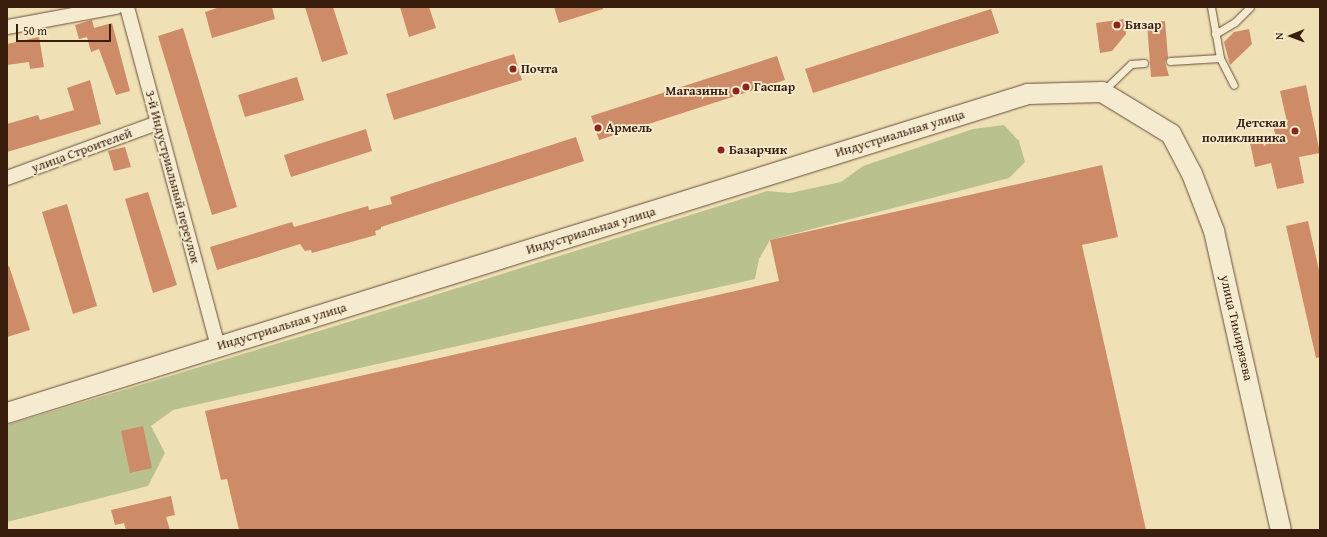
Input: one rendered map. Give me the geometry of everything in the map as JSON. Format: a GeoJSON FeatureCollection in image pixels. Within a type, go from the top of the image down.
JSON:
{"type":"FeatureCollection","features":[{"type":"Feature","properties":{"kind":"street"},"geometry":{"type":"LineString","coordinates":[[7,27],[116,7]]}},
{"type":"Feature","properties":{"kind":"street","name":"3-й Индустриальный переулок"},"geometry":{"type":"LineString","coordinates":[[127,7],[218,347]]}},
{"type":"Feature","properties":{"kind":"street","name":"улица Тимирязева"},"geometry":{"type":"LineString","coordinates":[[1102,92],[1171,134],[1192,174],[1214,231],[1281,530]]}},
{"type":"Feature","properties":{"kind":"street","name":"Индустриальная улица"},"geometry":{"type":"LineString","coordinates":[[7,413],[1028,94],[1102,92]]}},
{"type":"Feature","properties":{"kind":"street","name":"улица Строителей"},"geometry":{"type":"LineString","coordinates":[[7,178],[157,123]]}},
{"type":"Feature","properties":{"kind":"lane"},"geometry":{"type":"LineString","coordinates":[[1211,7],[1220,58],[1234,85]]}},
{"type":"Feature","properties":{"kind":"lane"},"geometry":{"type":"LineString","coordinates":[[1215,34],[1235,22],[1250,7]]}},
{"type":"Feature","properties":{"kind":"lane"},"geometry":{"type":"LineString","coordinates":[[1170,61],[1220,58]]}},
{"type":"Feature","properties":{"kind":"lane"},"geometry":{"type":"LineString","coordinates":[[1102,92],[1131,64],[1144,63]]}},
{"type":"Feature","properties":{"kind":"green space"},"geometry":{"type":"Polygon","coordinates":[[[1004,125],[1019,141],[1025,162],[1009,178],[770,240],[759,259],[755,279],[173,410],[151,426],[165,453],[148,486],[7,522],[7,425],[329,328],[767,191],[790,193],[841,182],[863,166],[973,129],[1004,125]]]}},
{"type":"Feature","properties":{"kind":"building"},"geometry":{"type":"Polygon","coordinates":[[[220,7],[272,7],[275,19],[212,38],[205,12],[220,7]]]}},
{"type":"Feature","properties":{"kind":"building"},"geometry":{"type":"Polygon","coordinates":[[[305,7],[333,7],[348,54],[322,62],[305,7]]]}},
{"type":"Feature","properties":{"kind":"building"},"geometry":{"type":"Polygon","coordinates":[[[400,7],[429,7],[436,28],[409,37],[400,7]]]}},
{"type":"Feature","properties":{"kind":"building"},"geometry":{"type":"Polygon","coordinates":[[[554,7],[603,7],[603,9],[559,23],[554,7]]]}},
{"type":"Feature","properties":{"kind":"building"},"geometry":{"type":"Polygon","coordinates":[[[991,9],[999,33],[813,93],[805,69],[991,9]]]}},
{"type":"Feature","properties":{"kind":"building"},"geometry":{"type":"Polygon","coordinates":[[[1124,19],[1126,34],[1112,51],[1100,53],[1096,23],[1124,19]]]}},
{"type":"Feature","properties":{"kind":"building"},"geometry":{"type":"Polygon","coordinates":[[[92,20],[94,28],[112,23],[130,91],[116,95],[99,49],[91,52],[87,37],[79,39],[75,25],[92,20]]]}},
{"type":"Feature","properties":{"kind":"building"},"geometry":{"type":"Polygon","coordinates":[[[1165,21],[1168,57],[1165,62],[1169,76],[1151,77],[1147,23],[1165,21]]]}},
{"type":"Feature","properties":{"kind":"building"},"geometry":{"type":"Polygon","coordinates":[[[183,28],[237,207],[212,215],[158,36],[183,28]]]}},
{"type":"Feature","properties":{"kind":"building"},"geometry":{"type":"Polygon","coordinates":[[[1249,29],[1252,44],[1230,65],[1224,42],[1234,32],[1249,29]]]}},
{"type":"Feature","properties":{"kind":"building"},"geometry":{"type":"Polygon","coordinates":[[[39,37],[44,67],[30,69],[29,62],[7,65],[7,44],[39,37]]]}},
{"type":"Feature","properties":{"kind":"building"},"geometry":{"type":"Polygon","coordinates":[[[514,54],[522,80],[394,120],[386,94],[514,54]]]}},
{"type":"Feature","properties":{"kind":"building"},"geometry":{"type":"Polygon","coordinates":[[[777,56],[785,80],[599,140],[591,116],[777,56]]]}},
{"type":"Feature","properties":{"kind":"building"},"geometry":{"type":"Polygon","coordinates":[[[297,77],[304,100],[245,117],[238,95],[297,77]]]}},
{"type":"Feature","properties":{"kind":"building"},"geometry":{"type":"Polygon","coordinates":[[[90,80],[101,124],[7,152],[7,124],[38,115],[40,120],[74,110],[67,88],[90,80]]]}},
{"type":"Feature","properties":{"kind":"building","name":"Детская поликлиника"},"geometry":{"type":"Polygon","coordinates":[[[1306,85],[1320,153],[1299,157],[1304,183],[1277,189],[1271,163],[1255,167],[1250,143],[1276,138],[1273,125],[1287,122],[1280,91],[1306,85]]]}},
{"type":"Feature","properties":{"kind":"building"},"geometry":{"type":"Polygon","coordinates":[[[366,129],[372,151],[291,177],[284,155],[366,129]]]}},
{"type":"Feature","properties":{"kind":"building"},"geometry":{"type":"Polygon","coordinates":[[[576,137],[584,161],[381,227],[381,229],[375,231],[376,235],[312,253],[311,250],[305,251],[300,244],[217,270],[210,247],[292,222],[294,227],[368,206],[369,210],[392,204],[390,197],[576,137]]]}},
{"type":"Feature","properties":{"kind":"building"},"geometry":{"type":"Polygon","coordinates":[[[125,147],[131,167],[114,171],[108,151],[125,147]]]}},
{"type":"Feature","properties":{"kind":"building"},"geometry":{"type":"Polygon","coordinates":[[[1102,165],[1118,237],[1082,245],[1146,530],[239,530],[227,479],[221,480],[205,411],[779,281],[770,240],[1102,165]]]}},
{"type":"Feature","properties":{"kind":"building"},"geometry":{"type":"Polygon","coordinates":[[[148,192],[177,285],[153,293],[125,199],[148,192]]]}},
{"type":"Feature","properties":{"kind":"building"},"geometry":{"type":"Polygon","coordinates":[[[67,204],[97,306],[73,314],[42,212],[67,204]]]}},
{"type":"Feature","properties":{"kind":"building"},"geometry":{"type":"Polygon","coordinates":[[[1308,221],[1320,275],[1320,357],[1316,358],[1286,226],[1308,221]]]}},
{"type":"Feature","properties":{"kind":"building"},"geometry":{"type":"Polygon","coordinates":[[[9,266],[30,330],[7,337],[7,267],[9,266]]]}},
{"type":"Feature","properties":{"kind":"building"},"geometry":{"type":"Polygon","coordinates":[[[143,426],[152,468],[130,473],[121,431],[143,426]]]}},
{"type":"Feature","properties":{"kind":"building"},"geometry":{"type":"Polygon","coordinates":[[[171,496],[175,515],[166,517],[170,530],[126,530],[124,523],[115,525],[111,510],[171,496]]]}},
{"type":"Feature","properties":{"kind":"place","name":"Бизар"},"geometry":{"type":"Point","coordinates":[1117,25]}},
{"type":"Feature","properties":{"kind":"place","name":"Почта"},"geometry":{"type":"Point","coordinates":[513,69]}},
{"type":"Feature","properties":{"kind":"place","name":"Гаспар"},"geometry":{"type":"Point","coordinates":[746,87]}},
{"type":"Feature","properties":{"kind":"place","name":"Магазины"},"geometry":{"type":"Point","coordinates":[736,91]}},
{"type":"Feature","properties":{"kind":"place","name":"Армель"},"geometry":{"type":"Point","coordinates":[598,128]}},
{"type":"Feature","properties":{"kind":"place","name":"Детская поликлиника"},"geometry":{"type":"Point","coordinates":[1295,131]}},
{"type":"Feature","properties":{"kind":"place","name":"Базарчик"},"geometry":{"type":"Point","coordinates":[721,150]}}]}
